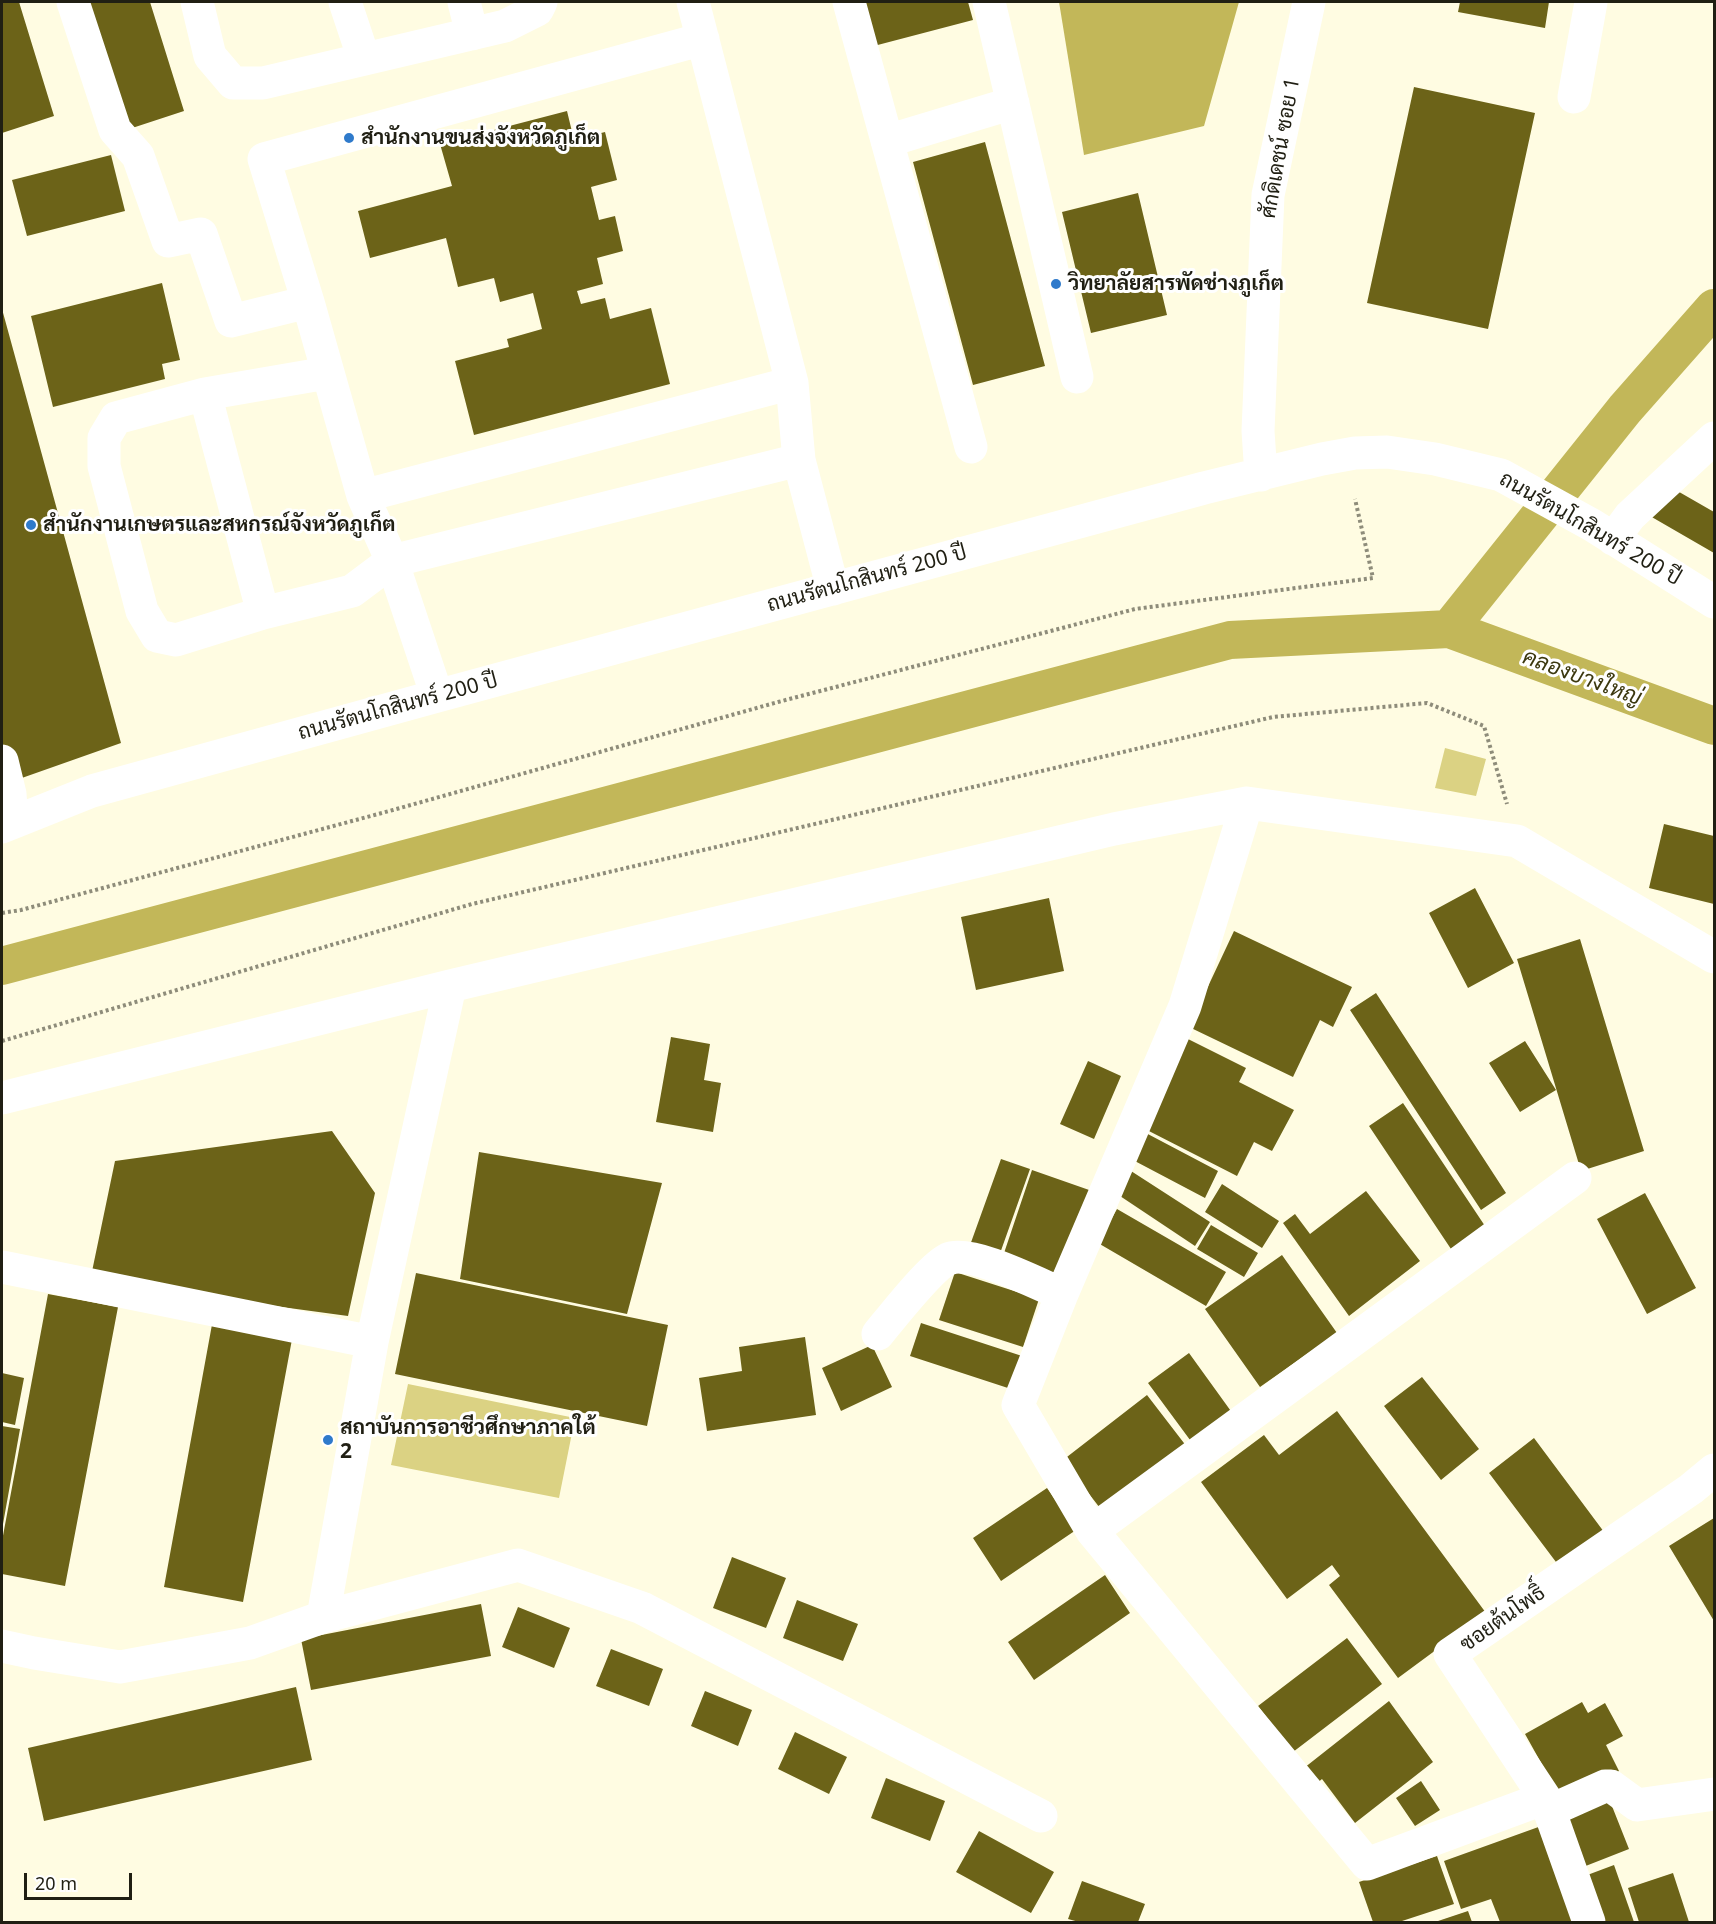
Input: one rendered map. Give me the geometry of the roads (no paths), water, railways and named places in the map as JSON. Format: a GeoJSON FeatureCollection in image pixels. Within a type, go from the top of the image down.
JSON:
{"type":"FeatureCollection","features":[{"type":"Feature","properties":{"kind":"street"},"geometry":{"type":"LineString","coordinates":[[73,2],[115,130],[138,156],[168,241],[201,234],[231,321],[308,302]]}},
{"type":"Feature","properties":{"kind":"street"},"geometry":{"type":"LineString","coordinates":[[197,2],[210,56],[233,83],[263,83],[505,26],[537,10],[541,2]]}},
{"type":"Feature","properties":{"kind":"street"},"geometry":{"type":"LineString","coordinates":[[345,2],[364,59]]}},
{"type":"Feature","properties":{"kind":"street"},"geometry":{"type":"LineString","coordinates":[[464,2],[472,34]]}},
{"type":"Feature","properties":{"kind":"street"},"geometry":{"type":"LineString","coordinates":[[693,2],[792,383],[799,460],[833,589]]}},
{"type":"Feature","properties":{"kind":"street"},"geometry":{"type":"LineString","coordinates":[[849,2],[971,447]]}},
{"type":"Feature","properties":{"kind":"street"},"geometry":{"type":"LineString","coordinates":[[989,2],[1077,376]]}},
{"type":"Feature","properties":{"kind":"street","name":"ศักดิเดชน์ ซอย 1"},"geometry":{"type":"LineString","coordinates":[[1261,475],[1258,431],[1268,195],[1309,2]]}},
{"type":"Feature","properties":{"kind":"street"},"geometry":{"type":"LineString","coordinates":[[1574,97],[1591,2]]}},
{"type":"Feature","properties":{"kind":"street"},"geometry":{"type":"LineString","coordinates":[[437,696],[392,561],[363,496],[308,302],[264,159],[703,39]]}},
{"type":"Feature","properties":{"kind":"street"},"geometry":{"type":"LineString","coordinates":[[887,141],[1013,103]]}},
{"type":"Feature","properties":{"kind":"street"},"geometry":{"type":"LineString","coordinates":[[327,373],[204,394],[116,418],[104,438],[104,466],[141,611],[157,636],[176,640],[263,613],[352,591],[392,561],[799,460]]}},
{"type":"Feature","properties":{"kind":"street"},"geometry":{"type":"LineString","coordinates":[[363,496],[792,383]]}},
{"type":"Feature","properties":{"kind":"street"},"geometry":{"type":"LineString","coordinates":[[204,394],[263,613]]}},
{"type":"Feature","properties":{"kind":"street"},"geometry":{"type":"LineString","coordinates":[[1603,532],[1630,516],[1714,438]]}},
{"type":"Feature","properties":{"kind":"street","name":"ถนนรัตนโกสินทร์ 200 ปี"},"geometry":{"type":"LineString","coordinates":[[7,825],[92,791],[1204,488],[1355,453],[1387,452],[1435,459],[1501,475],[1603,532],[1714,602]]}},
{"type":"Feature","properties":{"kind":"street"},"geometry":{"type":"LineString","coordinates":[[2,761],[10,794],[7,825]]}},
{"type":"Feature","properties":{"kind":"street"},"geometry":{"type":"LineString","coordinates":[[1247,803],[1185,1006],[1062,1294],[1018,1406],[1092,1531],[1367,1864],[1605,1786],[1611,1786],[1637,1805],[1714,1794]]}},
{"type":"Feature","properties":{"kind":"street"},"geometry":{"type":"LineString","coordinates":[[2,1098],[450,986],[1114,829],[1247,803],[1517,841],[1714,957]]}},
{"type":"Feature","properties":{"kind":"street"},"geometry":{"type":"LineString","coordinates":[[323,1617],[372,1342],[450,986]]}},
{"type":"Feature","properties":{"kind":"street"},"geometry":{"type":"LineString","coordinates":[[1092,1531],[1575,1178]]}},
{"type":"Feature","properties":{"kind":"street"},"geometry":{"type":"LineString","coordinates":[[878,1334],[932,1272],[948,1259],[964,1256],[993,1265],[1062,1294]]}},
{"type":"Feature","properties":{"kind":"street"},"geometry":{"type":"LineString","coordinates":[[2,1267],[372,1342]]}},
{"type":"Feature","properties":{"kind":"street","name":"ซอยต้นโพธิ์"},"geometry":{"type":"LineString","coordinates":[[1589,1923],[1547,1804],[1450,1654],[1691,1489],[1714,1470]]}},
{"type":"Feature","properties":{"kind":"street"},"geometry":{"type":"LineString","coordinates":[[2,1646],[120,1667],[250,1642],[323,1617],[518,1565],[642,1608],[1041,1816]]}},
{"type":"Feature","properties":{"kind":"waterway"},"geometry":{"type":"LineString","coordinates":[[1449,629],[1625,409],[1714,308]]}},
{"type":"Feature","properties":{"kind":"waterway","name":"คลองบางใหญ่"},"geometry":{"type":"LineString","coordinates":[[2,966],[1230,640],[1449,629],[1714,726]]}},
{"type":"Feature","properties":{"kind":"place","name":"สำนักงานขนส่งจังหวัดภูเก็ต"},"geometry":{"type":"Point","coordinates":[349,138]}},
{"type":"Feature","properties":{"kind":"place","name":"วิทยาลัยสารพัดช่างภูเก็ต"},"geometry":{"type":"Point","coordinates":[1056,284]}},
{"type":"Feature","properties":{"kind":"place","name":"สำนักงานเกษตรและสหกรณ์จังหวัดภูเก็ต"},"geometry":{"type":"Point","coordinates":[31,525]}},
{"type":"Feature","properties":{"kind":"place","name":"สถาบันการอาชีวศึกษาภาคใต้ 2"},"geometry":{"type":"Point","coordinates":[328,1440]}}]}
